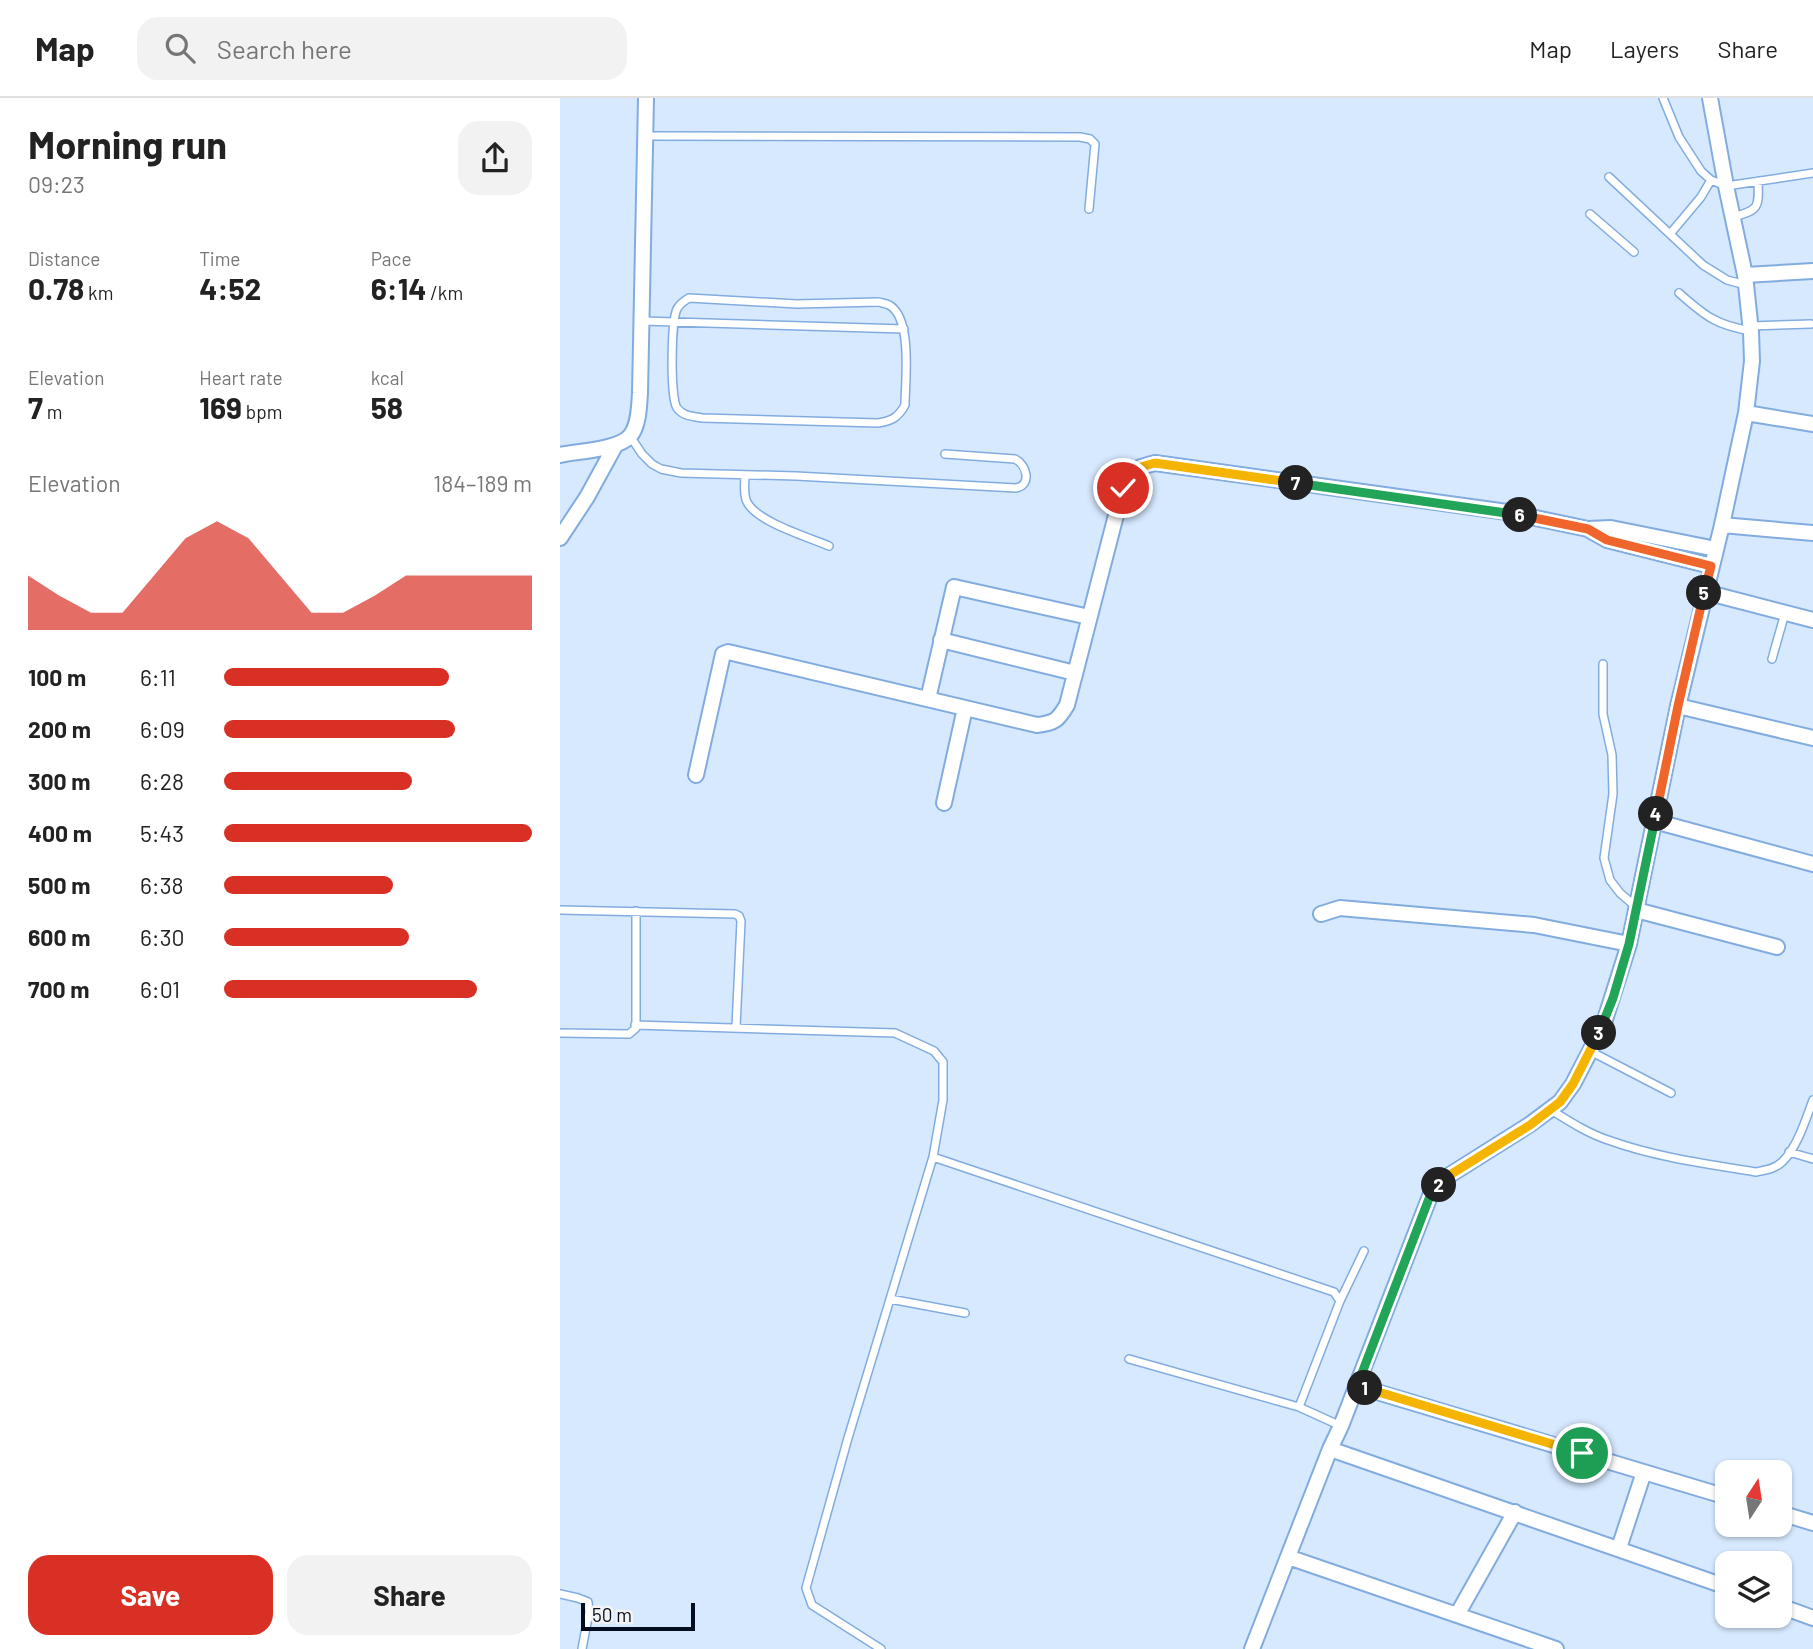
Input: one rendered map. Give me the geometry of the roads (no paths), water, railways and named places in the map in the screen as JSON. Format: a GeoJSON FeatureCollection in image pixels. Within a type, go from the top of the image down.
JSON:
{"type":"FeatureCollection","features":[{"type":"Feature","properties":{"kind":"street"},"geometry":{"type":"LineString","coordinates":[[560,454],[615,446],[630,436],[636,424],[639,410],[646,98]]}},
{"type":"Feature","properties":{"kind":"street"},"geometry":{"type":"LineString","coordinates":[[1252,1649],[1430,1196],[1445,1178],[1530,1125],[1560,1102],[1573,1084],[1603,1026],[1629,944],[1678,706],[1746,413],[1752,361],[1746,280],[1710,98]]}},
{"type":"Feature","properties":{"kind":"street"},"geometry":{"type":"LineString","coordinates":[[1746,280],[1813,271]]}},
{"type":"Feature","properties":{"kind":"street"},"geometry":{"type":"LineString","coordinates":[[1746,413],[1813,424]]}},
{"type":"Feature","properties":{"kind":"street"},"geometry":{"type":"LineString","coordinates":[[560,538],[587,497],[615,446]]}},
{"type":"Feature","properties":{"kind":"street"},"geometry":{"type":"LineString","coordinates":[[696,775],[723,654],[728,652],[1037,725],[1059,718],[1067,705],[1111,530],[1128,476],[1133,470],[1155,463],[1507,512],[1588,529],[1611,528],[1716,549]]}},
{"type":"Feature","properties":{"kind":"street"},"geometry":{"type":"LineString","coordinates":[[1722,525],[1813,533]]}},
{"type":"Feature","properties":{"kind":"street"},"geometry":{"type":"LineString","coordinates":[[1588,529],[1607,540],[1711,566]]}},
{"type":"Feature","properties":{"kind":"street"},"geometry":{"type":"LineString","coordinates":[[928,699],[954,587],[1089,617]]}},
{"type":"Feature","properties":{"kind":"street"},"geometry":{"type":"LineString","coordinates":[[1705,592],[1813,620]]}},
{"type":"Feature","properties":{"kind":"street"},"geometry":{"type":"LineString","coordinates":[[942,640],[1075,673]]}},
{"type":"Feature","properties":{"kind":"street"},"geometry":{"type":"LineString","coordinates":[[1678,706],[1813,738]]}},
{"type":"Feature","properties":{"kind":"street"},"geometry":{"type":"LineString","coordinates":[[944,803],[965,708]]}},
{"type":"Feature","properties":{"kind":"street"},"geometry":{"type":"LineString","coordinates":[[1654,821],[1813,864]]}},
{"type":"Feature","properties":{"kind":"street"},"geometry":{"type":"LineString","coordinates":[[1321,914],[1340,908],[1534,925],[1629,944]]}},
{"type":"Feature","properties":{"kind":"street"},"geometry":{"type":"LineString","coordinates":[[1637,909],[1777,947]]}},
{"type":"Feature","properties":{"kind":"street"},"geometry":{"type":"LineString","coordinates":[[1357,1386],[1715,1493]]}},
{"type":"Feature","properties":{"kind":"street"},"geometry":{"type":"LineString","coordinates":[[1330,1449],[1715,1583]]}},
{"type":"Feature","properties":{"kind":"street"},"geometry":{"type":"LineString","coordinates":[[1619,1548],[1644,1472]]}},
{"type":"Feature","properties":{"kind":"street"},"geometry":{"type":"LineString","coordinates":[[1457,1615],[1515,1512]]}},
{"type":"Feature","properties":{"kind":"street"},"geometry":{"type":"LineString","coordinates":[[1792,1517],[1813,1523]]}},
{"type":"Feature","properties":{"kind":"street"},"geometry":{"type":"LineString","coordinates":[[1288,1557],[1556,1649]]}},
{"type":"Feature","properties":{"kind":"street"},"geometry":{"type":"LineString","coordinates":[[1792,1610],[1813,1618]]}},
{"type":"Feature","properties":{"kind":"lane"},"geometry":{"type":"LineString","coordinates":[[1663,98],[1679,137],[1700,171],[1711,180],[1726,186],[1813,173]]}},
{"type":"Feature","properties":{"kind":"lane"},"geometry":{"type":"LineString","coordinates":[[645,136],[1080,137],[1090,139],[1096,144],[1089,209]]}},
{"type":"Feature","properties":{"kind":"lane"},"geometry":{"type":"LineString","coordinates":[[1609,177],[1714,274],[1727,280],[1746,280]]}},
{"type":"Feature","properties":{"kind":"lane"},"geometry":{"type":"LineString","coordinates":[[1670,234],[1701,197],[1711,180]]}},
{"type":"Feature","properties":{"kind":"lane"},"geometry":{"type":"LineString","coordinates":[[1733,217],[1749,213],[1756,208],[1759,202],[1758,181]]}},
{"type":"Feature","properties":{"kind":"lane"},"geometry":{"type":"LineString","coordinates":[[1590,214],[1634,252]]}},
{"type":"Feature","properties":{"kind":"lane"},"geometry":{"type":"LineString","coordinates":[[1679,293],[1702,314],[1729,327],[1751,329],[1811,324]]}},
{"type":"Feature","properties":{"kind":"lane"},"geometry":{"type":"LineString","coordinates":[[690,299],[797,304],[878,302],[890,305],[904,329],[905,405],[892,421],[878,423],[702,418],[685,415],[676,407],[673,395],[673,322],[681,303],[690,299]]}},
{"type":"Feature","properties":{"kind":"lane"},"geometry":{"type":"LineString","coordinates":[[641,320],[904,329]]}},
{"type":"Feature","properties":{"kind":"lane"},"geometry":{"type":"LineString","coordinates":[[630,436],[652,464],[681,473],[1016,488],[1024,485],[1025,467],[1015,459],[945,454]]}},
{"type":"Feature","properties":{"kind":"lane"},"geometry":{"type":"LineString","coordinates":[[746,475],[745,499],[752,510],[765,519],[829,546]]}},
{"type":"Feature","properties":{"kind":"lane"},"geometry":{"type":"LineString","coordinates":[[1772,659],[1785,613]]}},
{"type":"Feature","properties":{"kind":"lane"},"geometry":{"type":"LineString","coordinates":[[1603,664],[1603,714],[1612,755],[1613,794],[1604,858],[1610,880],[1637,909]]}},
{"type":"Feature","properties":{"kind":"lane"},"geometry":{"type":"LineString","coordinates":[[560,910],[739,916],[741,921],[736,1027]]}},
{"type":"Feature","properties":{"kind":"lane"},"geometry":{"type":"LineString","coordinates":[[560,1033],[633,1032],[636,911]]}},
{"type":"Feature","properties":{"kind":"lane"},"geometry":{"type":"LineString","coordinates":[[635,1025],[895,1033],[934,1051],[943,1062],[943,1100],[933,1157],[848,1438],[806,1588],[813,1605],[881,1649]]}},
{"type":"Feature","properties":{"kind":"lane"},"geometry":{"type":"LineString","coordinates":[[1590,1051],[1671,1093]]}},
{"type":"Feature","properties":{"kind":"lane"},"geometry":{"type":"LineString","coordinates":[[1550,1109],[1576,1126],[1607,1140],[1663,1155],[1756,1172],[1770,1170],[1782,1162],[1802,1130],[1813,1100]]}},
{"type":"Feature","properties":{"kind":"lane"},"geometry":{"type":"LineString","coordinates":[[1789,1153],[1813,1159]]}},
{"type":"Feature","properties":{"kind":"lane"},"geometry":{"type":"LineString","coordinates":[[933,1157],[1328,1289],[1334,1292],[1340,1301]]}},
{"type":"Feature","properties":{"kind":"lane"},"geometry":{"type":"LineString","coordinates":[[1299,1407],[1340,1301],[1364,1251]]}},
{"type":"Feature","properties":{"kind":"lane"},"geometry":{"type":"LineString","coordinates":[[890,1298],[965,1313]]}},
{"type":"Feature","properties":{"kind":"lane"},"geometry":{"type":"LineString","coordinates":[[1129,1359],[1299,1407],[1341,1426]]}},
{"type":"Feature","properties":{"kind":"lane"},"geometry":{"type":"LineString","coordinates":[[560,1594],[588,1602],[589,1612],[582,1649]]}}]}
